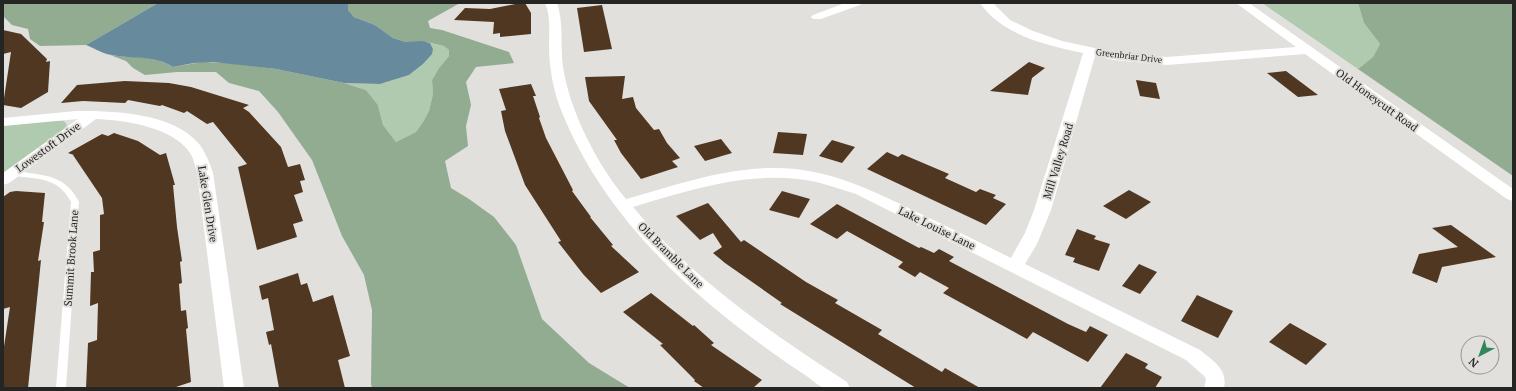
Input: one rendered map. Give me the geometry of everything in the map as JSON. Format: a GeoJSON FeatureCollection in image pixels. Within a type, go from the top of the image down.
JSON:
{"type":"FeatureCollection","features":[{"type":"Feature","properties":{"kind":"street","name":"Old Bramble Lane"},"geometry":{"type":"LineString","coordinates":[[551,3],[555,16],[557,70],[567,109],[584,146],[623,205],[654,241],[704,288],[751,326],[840,388]]}},
{"type":"Feature","properties":{"kind":"street"},"geometry":{"type":"LineString","coordinates":[[817,16],[856,3]]}},
{"type":"Feature","properties":{"kind":"street","name":"Greenbriar Drive"},"geometry":{"type":"LineString","coordinates":[[986,3],[998,16],[1017,28],[1053,42],[1090,52],[1167,61],[1308,50]]}},
{"type":"Feature","properties":{"kind":"street","name":"Old Honeycutt Road"},"geometry":{"type":"LineString","coordinates":[[1242,3],[1513,196]]}},
{"type":"Feature","properties":{"kind":"street","name":"Mill Valley Road"},"geometry":{"type":"LineString","coordinates":[[1014,266],[1029,244],[1041,215],[1067,134],[1090,52]]}},
{"type":"Feature","properties":{"kind":"street","name":"Lake Glen Drive"},"geometry":{"type":"LineString","coordinates":[[3,122],[36,118],[93,115],[126,117],[147,122],[169,130],[186,140],[199,155],[205,173],[234,388]]}},
{"type":"Feature","properties":{"kind":"street","name":"Lowestoft Drive"},"geometry":{"type":"LineString","coordinates":[[8,176],[93,115]]}},
{"type":"Feature","properties":{"kind":"street","name":"Lake Louise Lane"},"geometry":{"type":"LineString","coordinates":[[623,205],[685,186],[727,176],[767,172],[807,175],[842,183],[862,191],[1193,355],[1212,371],[1216,379],[1214,388]]}},
{"type":"Feature","properties":{"kind":"lane","name":"Summit Brook Lane"},"geometry":{"type":"LineString","coordinates":[[8,176],[34,176],[56,181],[67,189],[75,202],[61,388]]}},
{"type":"Feature","properties":{"kind":"green space"},"geometry":{"type":"Polygon","coordinates":[[[3,3],[158,3],[86,45],[40,46],[30,39],[28,29],[12,25],[3,16],[3,3]]]}},
{"type":"Feature","properties":{"kind":"green space"},"geometry":{"type":"Polygon","coordinates":[[[350,3],[460,3],[428,21],[430,28],[442,30],[509,52],[514,63],[476,67],[466,82],[471,105],[466,126],[468,146],[445,161],[451,188],[494,217],[516,245],[542,319],[589,363],[630,388],[372,388],[372,310],[364,275],[342,236],[312,160],[278,112],[259,91],[229,83],[216,72],[177,72],[145,75],[133,68],[126,61],[110,55],[159,60],[173,67],[202,62],[228,63],[276,69],[344,83],[366,90],[378,105],[383,125],[396,142],[416,132],[423,122],[429,111],[433,94],[432,80],[439,68],[449,56],[449,50],[444,46],[427,42],[406,42],[393,38],[375,25],[354,17],[348,10],[348,5],[350,3]]]}},
{"type":"Feature","properties":{"kind":"green space"},"geometry":{"type":"Polygon","coordinates":[[[1262,3],[1358,3],[1364,23],[1380,44],[1373,57],[1358,69],[1262,3]]]}},
{"type":"Feature","properties":{"kind":"green space"},"geometry":{"type":"Polygon","coordinates":[[[1358,3],[1513,3],[1513,176],[1358,69],[1373,57],[1380,44],[1364,23],[1358,3]]]}},
{"type":"Feature","properties":{"kind":"green space"},"geometry":{"type":"Polygon","coordinates":[[[430,43],[444,46],[449,50],[449,56],[439,68],[432,80],[433,94],[429,111],[423,122],[416,132],[396,142],[383,125],[378,105],[366,90],[344,83],[380,84],[409,75],[423,64],[433,49],[430,43]]]}},
{"type":"Feature","properties":{"kind":"green space"},"geometry":{"type":"Polygon","coordinates":[[[57,120],[64,121],[67,125],[63,131],[3,173],[3,126],[57,120]]]}},
{"type":"Feature","properties":{"kind":"water"},"geometry":{"type":"Polygon","coordinates":[[[158,3],[350,3],[348,5],[348,10],[354,17],[375,25],[393,38],[406,42],[422,41],[430,43],[433,49],[432,54],[423,64],[409,75],[380,84],[344,83],[276,69],[213,62],[194,63],[173,67],[166,63],[151,59],[109,54],[86,45],[158,3]]]}},
{"type":"Feature","properties":{"kind":"building"},"geometry":{"type":"Polygon","coordinates":[[[525,3],[531,13],[531,34],[500,37],[500,33],[493,34],[494,22],[454,20],[465,8],[490,9],[525,3]]]}},
{"type":"Feature","properties":{"kind":"building"},"geometry":{"type":"Polygon","coordinates":[[[602,5],[612,49],[584,52],[577,8],[602,5]]]}},
{"type":"Feature","properties":{"kind":"building"},"geometry":{"type":"Polygon","coordinates":[[[3,30],[21,34],[47,59],[46,62],[50,61],[48,92],[21,108],[3,105],[11,52],[3,54],[3,30]]]}},
{"type":"Feature","properties":{"kind":"building"},"geometry":{"type":"Polygon","coordinates":[[[1029,62],[1045,68],[1032,78],[1028,95],[990,91],[1029,62]]]}},
{"type":"Feature","properties":{"kind":"building"},"geometry":{"type":"Polygon","coordinates":[[[1286,71],[1318,95],[1298,97],[1267,73],[1286,71]]]}},
{"type":"Feature","properties":{"kind":"building"},"geometry":{"type":"Polygon","coordinates":[[[625,76],[622,99],[633,97],[636,108],[654,130],[659,129],[667,143],[680,158],[672,161],[678,167],[641,179],[621,153],[614,140],[617,140],[589,101],[585,77],[625,76]]]}},
{"type":"Feature","properties":{"kind":"building"},"geometry":{"type":"Polygon","coordinates":[[[1136,80],[1156,83],[1160,99],[1140,96],[1136,80]]]}},
{"type":"Feature","properties":{"kind":"building"},"geometry":{"type":"Polygon","coordinates":[[[125,81],[169,83],[191,87],[249,105],[243,108],[249,112],[281,147],[288,167],[300,164],[305,180],[300,181],[303,192],[294,195],[303,221],[293,224],[297,237],[257,250],[238,167],[247,164],[213,122],[207,124],[187,111],[184,113],[162,105],[160,106],[128,100],[125,103],[83,101],[61,103],[77,85],[125,81]]]}},
{"type":"Feature","properties":{"kind":"building"},"geometry":{"type":"Polygon","coordinates":[[[531,84],[536,96],[533,96],[546,138],[573,190],[572,191],[590,217],[613,245],[611,246],[639,272],[601,293],[583,274],[558,242],[561,241],[525,185],[505,131],[501,111],[506,110],[499,89],[531,84]]]}},
{"type":"Feature","properties":{"kind":"building"},"geometry":{"type":"Polygon","coordinates":[[[778,132],[807,134],[803,155],[773,153],[778,132]]]}},
{"type":"Feature","properties":{"kind":"building"},"geometry":{"type":"Polygon","coordinates":[[[114,133],[138,141],[160,155],[166,153],[175,185],[173,185],[182,261],[180,262],[182,283],[179,284],[181,311],[186,310],[188,328],[186,329],[191,382],[173,388],[86,388],[88,343],[97,340],[98,303],[90,306],[91,272],[94,272],[93,252],[100,250],[100,215],[104,214],[102,198],[74,155],[68,153],[102,134],[108,136],[114,133]]]}},
{"type":"Feature","properties":{"kind":"building"},"geometry":{"type":"Polygon","coordinates":[[[721,139],[732,153],[705,161],[694,146],[721,139]]]}},
{"type":"Feature","properties":{"kind":"building"},"geometry":{"type":"Polygon","coordinates":[[[832,140],[855,147],[842,163],[819,156],[832,140]]]}},
{"type":"Feature","properties":{"kind":"building"},"geometry":{"type":"Polygon","coordinates":[[[887,152],[898,157],[902,154],[949,174],[945,178],[976,192],[980,189],[996,195],[993,198],[1006,204],[986,225],[867,169],[887,152]]]}},
{"type":"Feature","properties":{"kind":"building"},"geometry":{"type":"Polygon","coordinates":[[[1129,190],[1151,202],[1126,219],[1103,206],[1129,190]]]}},
{"type":"Feature","properties":{"kind":"building"},"geometry":{"type":"Polygon","coordinates":[[[782,191],[810,199],[799,218],[769,210],[782,191]]]}},
{"type":"Feature","properties":{"kind":"building"},"geometry":{"type":"Polygon","coordinates":[[[10,192],[45,193],[42,222],[44,222],[38,261],[41,260],[28,388],[3,388],[3,353],[10,307],[3,309],[3,197],[10,192]]]}},
{"type":"Feature","properties":{"kind":"building"},"geometry":{"type":"Polygon","coordinates":[[[708,203],[741,242],[744,240],[806,282],[838,300],[835,303],[882,330],[878,334],[942,372],[945,368],[980,388],[916,388],[780,304],[782,303],[713,253],[722,247],[713,233],[700,240],[676,216],[708,203]]]}},
{"type":"Feature","properties":{"kind":"building"},"geometry":{"type":"Polygon","coordinates":[[[837,204],[919,248],[921,247],[934,253],[939,249],[954,257],[949,261],[1068,324],[1086,332],[1090,326],[1108,335],[1088,362],[1033,332],[1027,339],[943,293],[949,288],[920,272],[915,277],[898,267],[903,262],[847,231],[837,239],[810,224],[837,204]]]}},
{"type":"Feature","properties":{"kind":"building"},"geometry":{"type":"Polygon","coordinates":[[[1451,225],[1496,257],[1442,267],[1437,283],[1412,273],[1419,254],[1458,247],[1432,228],[1451,225]]]}},
{"type":"Feature","properties":{"kind":"building"},"geometry":{"type":"Polygon","coordinates":[[[1077,229],[1096,236],[1094,239],[1110,244],[1099,271],[1073,262],[1075,258],[1065,255],[1077,229]]]}},
{"type":"Feature","properties":{"kind":"building"},"geometry":{"type":"Polygon","coordinates":[[[1139,264],[1157,272],[1140,294],[1122,286],[1139,264]]]}},
{"type":"Feature","properties":{"kind":"building"},"geometry":{"type":"Polygon","coordinates":[[[298,273],[301,285],[307,283],[313,302],[333,295],[350,356],[338,360],[345,388],[279,388],[271,344],[269,345],[266,332],[274,330],[268,298],[262,300],[259,286],[298,273]]]}},
{"type":"Feature","properties":{"kind":"building"},"geometry":{"type":"Polygon","coordinates":[[[651,293],[693,326],[694,325],[714,343],[711,345],[762,380],[753,388],[704,388],[694,381],[695,380],[660,345],[663,344],[623,312],[651,293]]]}},
{"type":"Feature","properties":{"kind":"building"},"geometry":{"type":"Polygon","coordinates":[[[1197,295],[1233,311],[1218,338],[1181,321],[1197,295]]]}},
{"type":"Feature","properties":{"kind":"building"},"geometry":{"type":"Polygon","coordinates":[[[1290,323],[1327,344],[1306,365],[1269,342],[1290,323]]]}},
{"type":"Feature","properties":{"kind":"building"},"geometry":{"type":"Polygon","coordinates":[[[1126,353],[1148,364],[1145,368],[1162,377],[1155,388],[1100,388],[1126,353]]]}}]}
